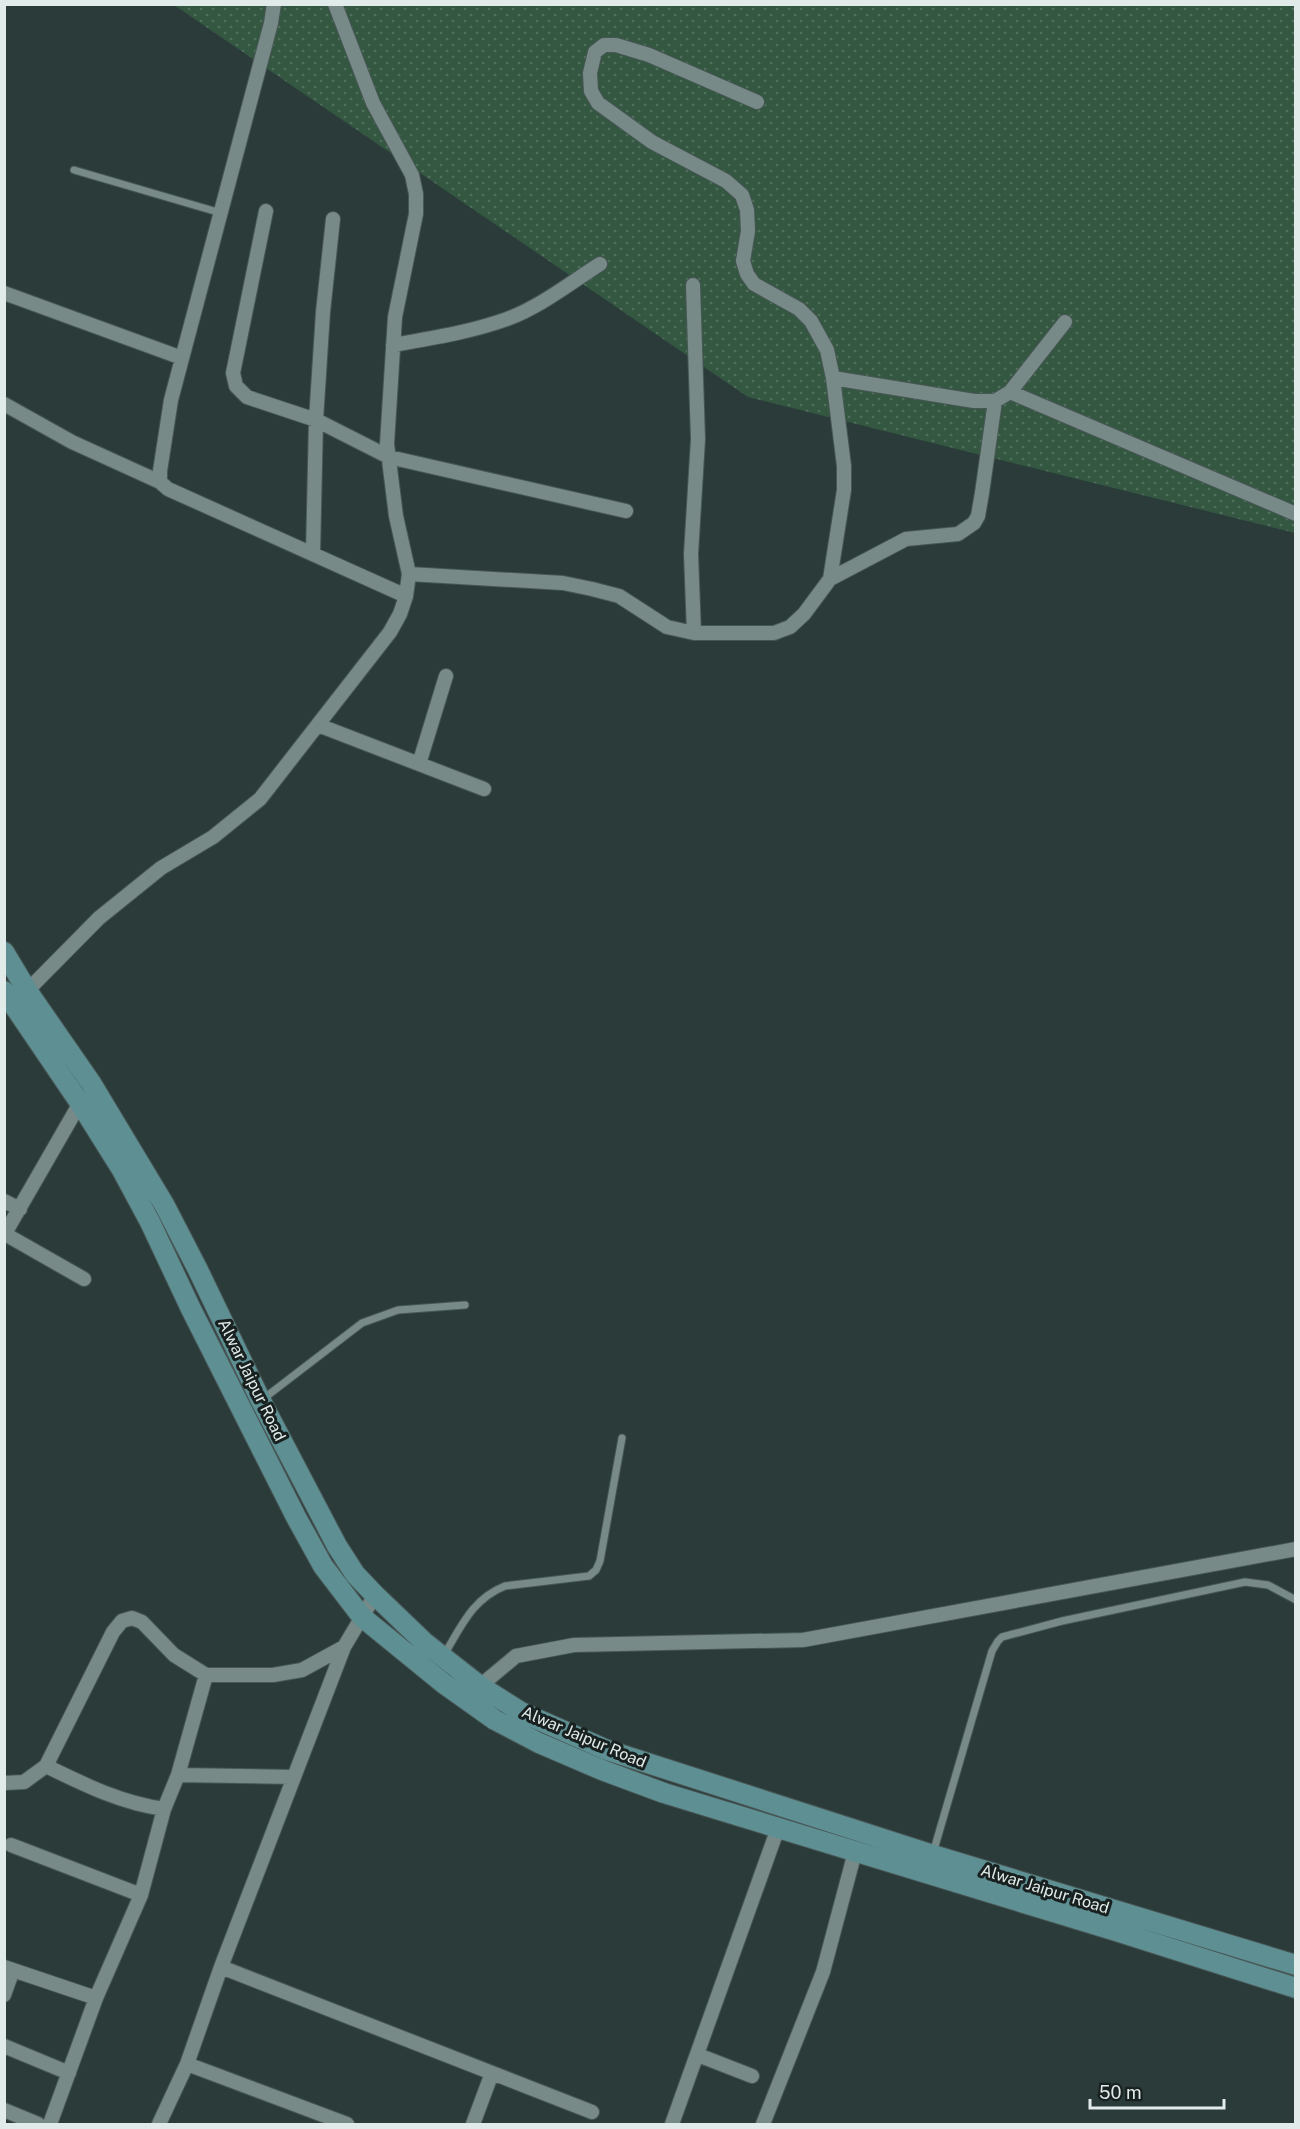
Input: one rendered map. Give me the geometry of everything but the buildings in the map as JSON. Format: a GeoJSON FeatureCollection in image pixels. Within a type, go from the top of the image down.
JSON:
{"type":"FeatureCollection","features":[{"type":"Feature","properties":{"kind":"main road","name":"Alwar Jaipur Road"},"geometry":{"type":"LineString","coordinates":[[4,952],[28,992],[91,1083],[165,1206],[261,1401],[337,1546],[355,1574],[375,1595],[443,1657],[480,1686],[521,1712],[607,1750],[933,1855],[1296,1965]]}},
{"type":"Feature","properties":{"kind":"main road","name":"Alwar Jaipur Road"},"geometry":{"type":"LineString","coordinates":[[8,997],[122,1170],[296,1517],[323,1566],[362,1617],[443,1683],[495,1720],[539,1743],[664,1793],[1296,1988]]}},
{"type":"Feature","properties":{"kind":"main road"},"geometry":{"type":"LineString","coordinates":[[826,1843],[832,1823]]}},
{"type":"Feature","properties":{"kind":"street"},"geometry":{"type":"LineString","coordinates":[[160,482],[171,400],[272,23],[274,4]]}},
{"type":"Feature","properties":{"kind":"street"},"geometry":{"type":"LineString","coordinates":[[8,997],[28,992],[99,918],[161,868],[213,837],[260,799],[390,632],[400,614],[406,596],[409,574],[396,516],[387,444],[394,316],[416,214],[416,194],[412,175],[373,103],[335,4]]}},
{"type":"Feature","properties":{"kind":"street"},"geometry":{"type":"LineString","coordinates":[[757,102],[649,55],[616,45],[604,45],[595,52],[590,74],[591,91],[598,103],[652,142],[726,181],[742,195],[747,210],[748,231],[743,261],[747,274],[754,284],[799,309],[811,321],[827,350],[833,378],[844,490],[830,579]]}},
{"type":"Feature","properties":{"kind":"street"},"geometry":{"type":"LineString","coordinates":[[266,211],[233,373],[236,386],[247,397],[316,420],[389,457],[626,511]]}},
{"type":"Feature","properties":{"kind":"street"},"geometry":{"type":"LineString","coordinates":[[313,554],[316,420],[323,312],[333,219]]}},
{"type":"Feature","properties":{"kind":"street"},"geometry":{"type":"LineString","coordinates":[[393,345],[450,335],[508,318],[534,306],[600,264]]}},
{"type":"Feature","properties":{"kind":"street"},"geometry":{"type":"LineString","coordinates":[[693,285],[698,439],[691,554],[694,633]]}},
{"type":"Feature","properties":{"kind":"street"},"geometry":{"type":"LineString","coordinates":[[4,293],[182,358]]}},
{"type":"Feature","properties":{"kind":"street"},"geometry":{"type":"LineString","coordinates":[[833,378],[974,401],[995,401],[1011,392],[1065,322]]}},
{"type":"Feature","properties":{"kind":"street"},"geometry":{"type":"LineString","coordinates":[[1011,392],[1296,514]]}},
{"type":"Feature","properties":{"kind":"street"},"geometry":{"type":"LineString","coordinates":[[409,574],[563,583],[619,596],[667,627],[694,633],[774,633],[790,627],[804,614],[830,579],[906,539],[958,534],[974,523],[978,516],[982,494],[995,401]]}},
{"type":"Feature","properties":{"kind":"street"},"geometry":{"type":"LineString","coordinates":[[4,404],[72,442],[160,482],[168,489],[406,596]]}},
{"type":"Feature","properties":{"kind":"street"},"geometry":{"type":"LineString","coordinates":[[419,764],[446,676]]}},
{"type":"Feature","properties":{"kind":"street"},"geometry":{"type":"LineString","coordinates":[[318,725],[484,789]]}},
{"type":"Feature","properties":{"kind":"street"},"geometry":{"type":"LineString","coordinates":[[80,1103],[5,1234],[84,1279]]}},
{"type":"Feature","properties":{"kind":"street"},"geometry":{"type":"LineString","coordinates":[[4,1201],[20,1209]]}},
{"type":"Feature","properties":{"kind":"street"},"geometry":{"type":"LineString","coordinates":[[480,1686],[516,1656],[574,1645],[803,1640],[1296,1549]]}},
{"type":"Feature","properties":{"kind":"street"},"geometry":{"type":"LineString","coordinates":[[159,2124],[187,2064],[292,1777],[344,1647],[375,1595]]}},
{"type":"Feature","properties":{"kind":"street"},"geometry":{"type":"LineString","coordinates":[[4,1783],[24,1782],[46,1766],[113,1632],[122,1621],[132,1618],[142,1622],[174,1655],[206,1675],[273,1675],[302,1670],[344,1647]]}},
{"type":"Feature","properties":{"kind":"street"},"geometry":{"type":"LineString","coordinates":[[50,2124],[96,1998],[141,1895],[164,1809],[178,1775],[206,1675]]}},
{"type":"Feature","properties":{"kind":"street"},"geometry":{"type":"LineString","coordinates":[[46,1766],[94,1790],[138,1805],[164,1809]]}},
{"type":"Feature","properties":{"kind":"street"},"geometry":{"type":"LineString","coordinates":[[178,1775],[292,1777]]}},
{"type":"Feature","properties":{"kind":"street"},"geometry":{"type":"LineString","coordinates":[[672,2124],[778,1828]]}},
{"type":"Feature","properties":{"kind":"street"},"geometry":{"type":"LineString","coordinates":[[11,1845],[141,1895]]}},
{"type":"Feature","properties":{"kind":"street"},"geometry":{"type":"LineString","coordinates":[[763,2124],[823,1972],[855,1852]]}},
{"type":"Feature","properties":{"kind":"street"},"geometry":{"type":"LineString","coordinates":[[221,1967],[592,2112]]}},
{"type":"Feature","properties":{"kind":"street"},"geometry":{"type":"LineString","coordinates":[[4,1995],[9,1969],[96,1998]]}},
{"type":"Feature","properties":{"kind":"street"},"geometry":{"type":"LineString","coordinates":[[4,2046],[69,2073]]}},
{"type":"Feature","properties":{"kind":"street"},"geometry":{"type":"LineString","coordinates":[[698,2055],[752,2076]]}},
{"type":"Feature","properties":{"kind":"street"},"geometry":{"type":"LineString","coordinates":[[187,2064],[347,2124]]}},
{"type":"Feature","properties":{"kind":"street"},"geometry":{"type":"LineString","coordinates":[[472,2124],[492,2073]]}},
{"type":"Feature","properties":{"kind":"street"},"geometry":{"type":"LineString","coordinates":[[4,2110],[38,2124]]}},
{"type":"Feature","properties":{"kind":"lane"},"geometry":{"type":"LineString","coordinates":[[74,170],[221,213]]}},
{"type":"Feature","properties":{"kind":"lane"},"geometry":{"type":"LineString","coordinates":[[261,1401],[362,1323],[398,1310],[465,1305]]}},
{"type":"Feature","properties":{"kind":"lane"},"geometry":{"type":"LineString","coordinates":[[443,1657],[473,1607],[495,1590],[505,1586],[589,1576],[596,1570],[600,1561],[622,1438]]}},
{"type":"Feature","properties":{"kind":"lane"},"geometry":{"type":"LineString","coordinates":[[933,1855],[992,1651],[1002,1637],[1062,1621],[1245,1582],[1268,1585],[1296,1600]]}},
{"type":"Feature","properties":{"kind":"green space"},"geometry":{"type":"Polygon","coordinates":[[[174,5],[1295,5],[1295,533],[748,397],[174,5]]]}}]}
